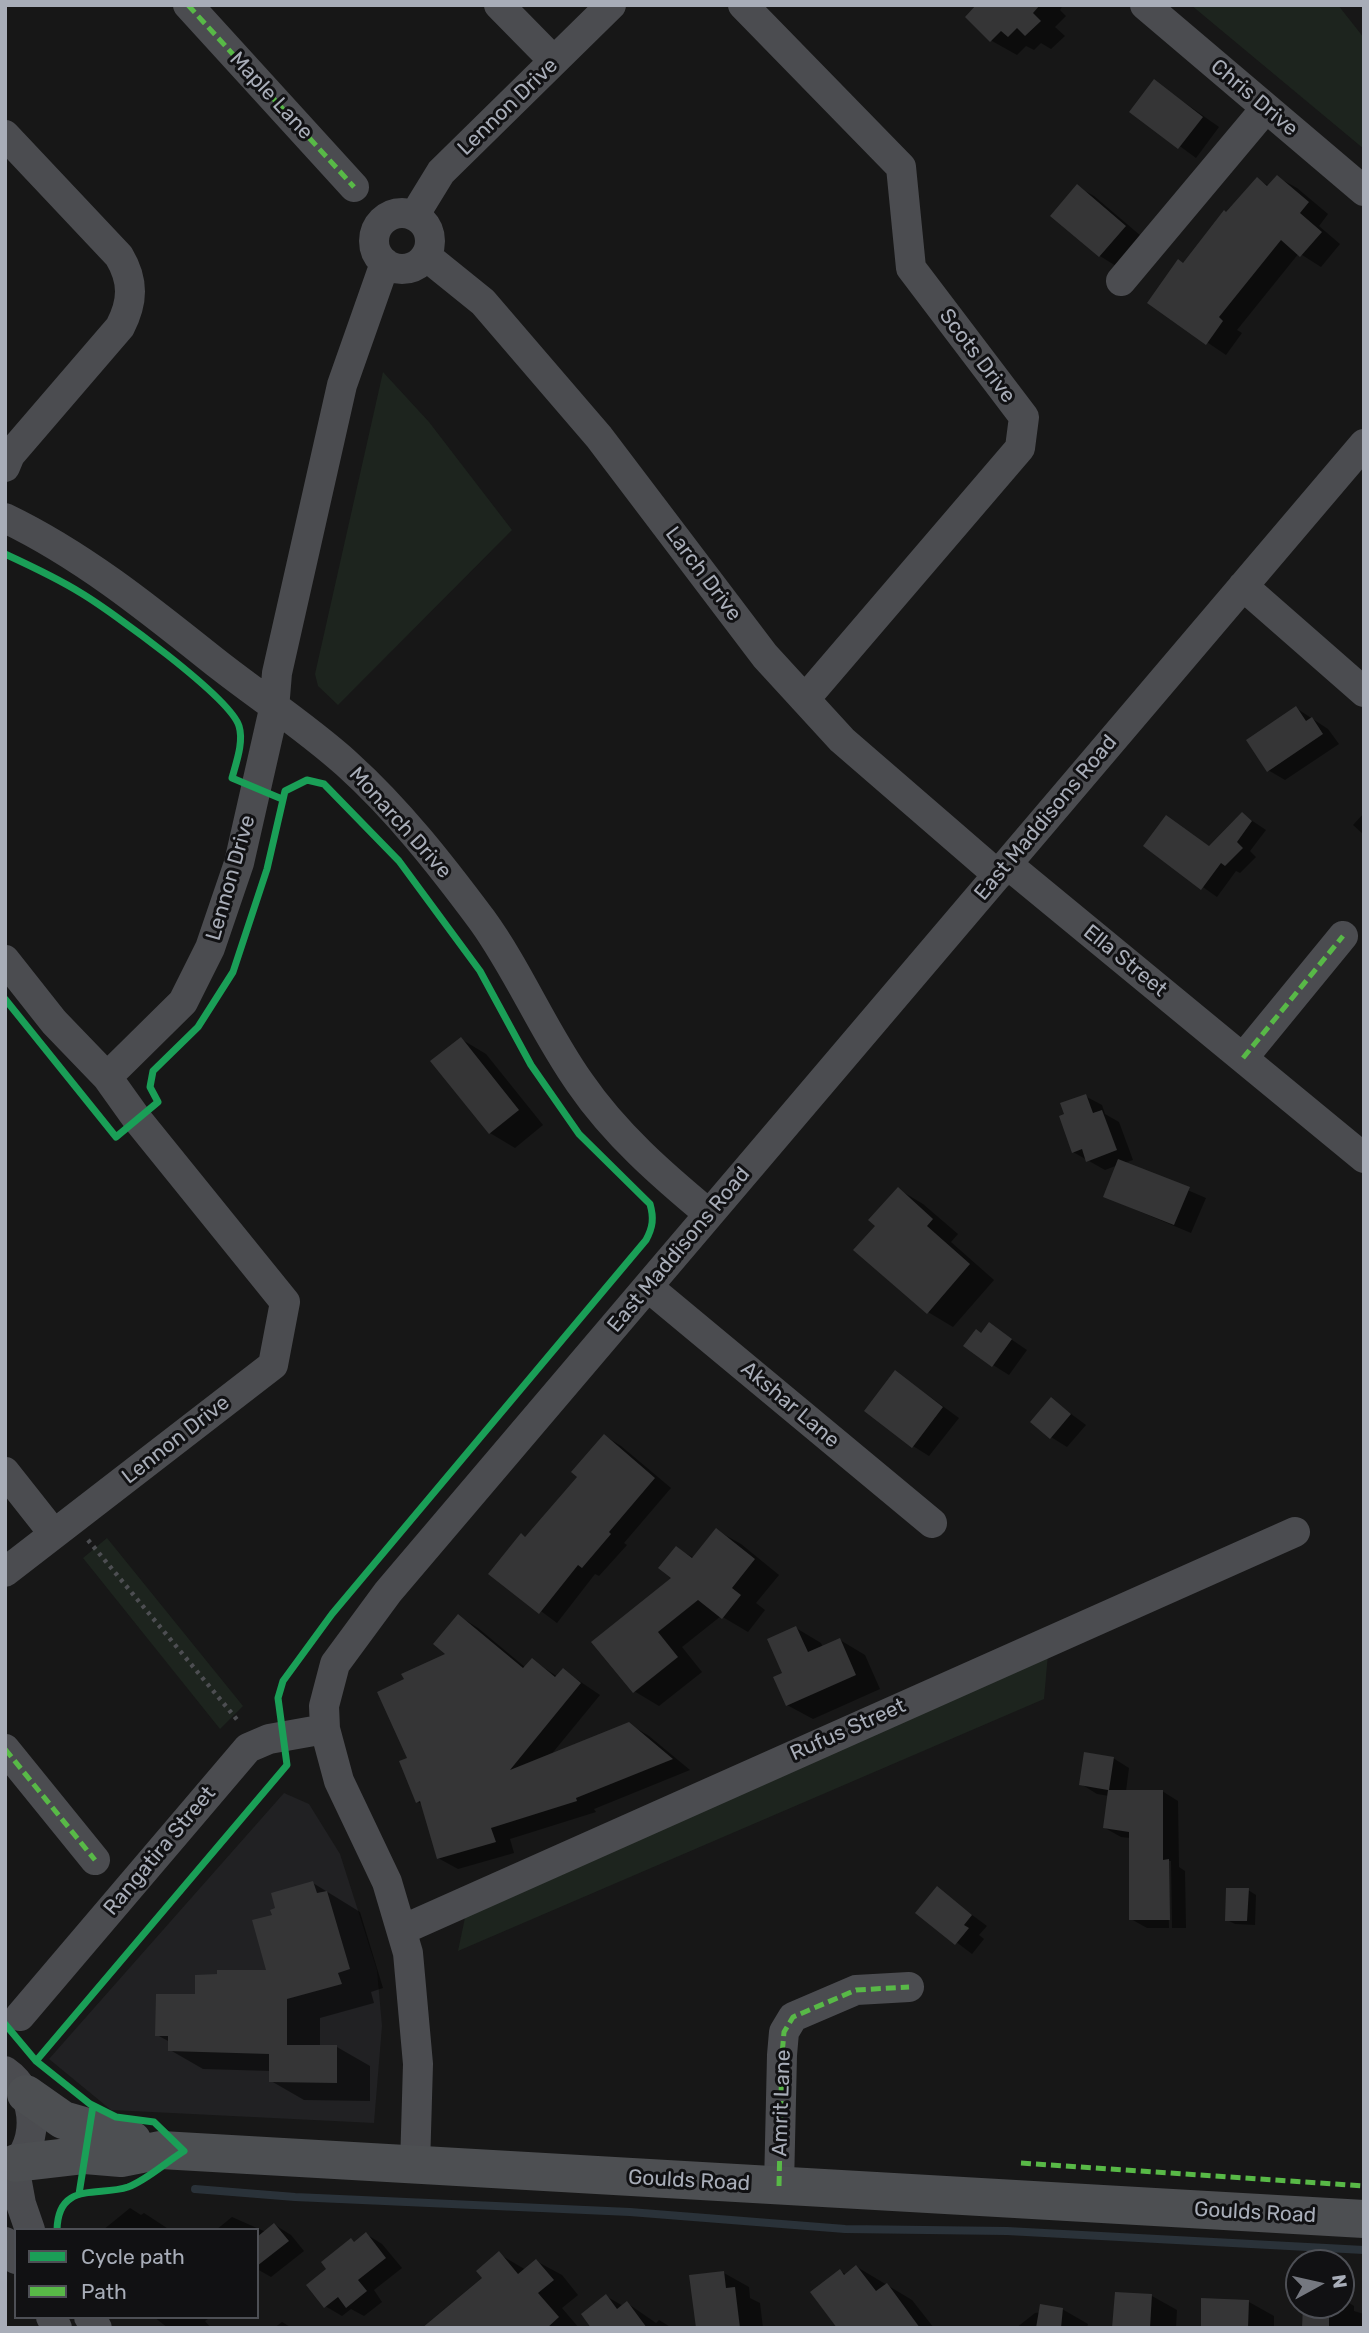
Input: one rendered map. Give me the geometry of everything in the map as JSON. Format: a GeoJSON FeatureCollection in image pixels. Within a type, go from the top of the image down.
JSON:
{"type":"FeatureCollection","features":[{"type":"Feature","properties":{"kind":"main road"},"geometry":{"type":"LineString","coordinates":[[16,2083],[63,2120],[161,2150]]}},
{"type":"Feature","properties":{"kind":"main road","name":"Goulds Road"},"geometry":{"type":"LineString","coordinates":[[12,2168],[85,2155],[121,2158],[161,2150],[1364,2219]]}},
{"type":"Feature","properties":{"kind":"street","name":"Maple Lane"},"geometry":{"type":"LineString","coordinates":[[188,5],[354,187]]}},
{"type":"Feature","properties":{"kind":"street"},"geometry":{"type":"LineString","coordinates":[[499,5],[554,61]]}},
{"type":"Feature","properties":{"kind":"street","name":"Lennon Drive"},"geometry":{"type":"LineString","coordinates":[[414,216],[441,172],[611,5]]}},
{"type":"Feature","properties":{"kind":"street","name":"Scots Drive"},"geometry":{"type":"LineString","coordinates":[[743,5],[901,167],[911,268],[1024,417],[1020,448],[805,699]]}},
{"type":"Feature","properties":{"kind":"street","name":"Chris Drive"},"geometry":{"type":"LineString","coordinates":[[1145,5],[1364,191]]}},
{"type":"Feature","properties":{"kind":"street"},"geometry":{"type":"LineString","coordinates":[[1121,281],[1266,108]]}},
{"type":"Feature","properties":{"kind":"street"},"geometry":{"type":"LineString","coordinates":[[5,135],[119,256],[129,273],[131,292],[129,310],[120,327],[10,455],[5,467]]}},
{"type":"Feature","properties":{"kind":"street"},"geometry":{"type":"LineString","coordinates":[[403,213],[414,216],[424,223],[429,233],[430,245],[426,256],[407,268],[396,268],[386,263],[374,243],[382,222],[403,213]]}},
{"type":"Feature","properties":{"kind":"street","name":"Larch Drive"},"geometry":{"type":"LineString","coordinates":[[426,256],[483,302],[599,437],[765,656],[842,740],[1002,869]]}},
{"type":"Feature","properties":{"kind":"street","name":"Lennon Drive"},"geometry":{"type":"LineString","coordinates":[[5,1572],[273,1365],[285,1302],[137,1119],[107,1077],[183,1002],[211,948],[233,885],[274,709],[276,673],[342,385],[386,263]]}},
{"type":"Feature","properties":{"kind":"street","name":"East Maddisons Road"},"geometry":{"type":"LineString","coordinates":[[415,2166],[418,2090],[416,2011],[402,1930],[378,1859],[339,1781],[325,1729],[328,1684],[335,1664],[347,1644],[709,1214],[1364,444]]}},
{"type":"Feature","properties":{"kind":"street","name":"Monarch Drive"},"geometry":{"type":"LineString","coordinates":[[5,518],[34,531],[121,587],[274,709],[348,764],[439,863],[484,923],[580,1084],[617,1130],[662,1175],[709,1214]]}},
{"type":"Feature","properties":{"kind":"street"},"geometry":{"type":"LineString","coordinates":[[1243,586],[1364,692]]}},
{"type":"Feature","properties":{"kind":"street","name":"Ella Street"},"geometry":{"type":"LineString","coordinates":[[1002,869],[1364,1158]]}},
{"type":"Feature","properties":{"kind":"street"},"geometry":{"type":"LineString","coordinates":[[1243,1059],[1343,936]]}},
{"type":"Feature","properties":{"kind":"street"},"geometry":{"type":"LineString","coordinates":[[5,960],[54,1022],[107,1077]]}},
{"type":"Feature","properties":{"kind":"street","name":"Akshar Lane"},"geometry":{"type":"LineString","coordinates":[[648,1287],[932,1524]]}},
{"type":"Feature","properties":{"kind":"street"},"geometry":{"type":"LineString","coordinates":[[5,1472],[63,1527]]}},
{"type":"Feature","properties":{"kind":"street","name":"Rufus Street"},"geometry":{"type":"LineString","coordinates":[[402,1930],[782,1758],[1295,1532]]}},
{"type":"Feature","properties":{"kind":"street","name":"Rangatira Street"},"geometry":{"type":"LineString","coordinates":[[20,2016],[248,1748],[269,1739],[325,1729]]}},
{"type":"Feature","properties":{"kind":"street"},"geometry":{"type":"LineString","coordinates":[[5,1749],[95,1860]]}},
{"type":"Feature","properties":{"kind":"street","name":"Amrit Lane"},"geometry":{"type":"LineString","coordinates":[[779,2186],[782,2055],[785,2032],[793,2018],[856,1990],[909,1987]]}},
{"type":"Feature","properties":{"kind":"street"},"geometry":{"type":"LineString","coordinates":[[16,2083],[32,2116],[31,2135],[12,2168],[29,2228]]}},
{"type":"Feature","properties":{"kind":"path"},"geometry":{"type":"LineString","coordinates":[[63,1527],[239,1722],[249,1718]]}},
{"type":"Feature","properties":{"kind":"shaded area"},"geometry":{"type":"Polygon","coordinates":[[[1191,5],[1338,5],[1364,38],[1364,149],[1191,5]]]}},
{"type":"Feature","properties":{"kind":"shaded area"},"geometry":{"type":"Polygon","coordinates":[[[383,372],[429,422],[512,530],[338,705],[318,686],[315,674],[383,372]]]}},
{"type":"Feature","properties":{"kind":"shaded area"},"geometry":{"type":"Polygon","coordinates":[[[107,1538],[243,1706],[220,1729],[83,1558],[107,1538]]]}},
{"type":"Feature","properties":{"kind":"shaded area"},"geometry":{"type":"Polygon","coordinates":[[[1048,1654],[1044,1699],[458,1951],[467,1908],[1048,1654]]]}},
{"type":"Feature","properties":{"kind":"shaded area"},"geometry":{"type":"Polygon","coordinates":[[[284,1793],[309,1804],[340,1854],[377,1970],[382,2026],[374,2123],[111,2110],[49,2059],[284,1793]]]}},
{"type":"Feature","properties":{"kind":"building"},"geometry":{"type":"Polygon","coordinates":[[[976,5],[1040,5],[1033,13],[1041,21],[1025,36],[1017,28],[1008,37],[1001,31],[990,42],[965,17],[976,5]]]}},
{"type":"Feature","properties":{"kind":"building"},"geometry":{"type":"Polygon","coordinates":[[[1154,79],[1203,117],[1178,149],[1129,112],[1154,79]]]}},
{"type":"Feature","properties":{"kind":"building"},"geometry":{"type":"Polygon","coordinates":[[[1277,175],[1309,202],[1300,213],[1322,232],[1300,257],[1281,240],[1219,317],[1223,321],[1206,345],[1147,303],[1178,259],[1183,263],[1224,210],[1226,212],[1257,177],[1267,186],[1277,175]]]}},
{"type":"Feature","properties":{"kind":"building"},"geometry":{"type":"Polygon","coordinates":[[[1077,184],[1126,226],[1099,257],[1050,216],[1077,184]]]}},
{"type":"Feature","properties":{"kind":"building"},"geometry":{"type":"Polygon","coordinates":[[[1296,706],[1306,721],[1312,717],[1323,734],[1267,772],[1246,740],[1296,706]]]}},
{"type":"Feature","properties":{"kind":"building"},"geometry":{"type":"Polygon","coordinates":[[[1242,812],[1252,821],[1237,842],[1243,848],[1225,866],[1221,863],[1201,890],[1143,846],[1166,815],[1209,846],[1242,812]]]}},
{"type":"Feature","properties":{"kind":"building"},"geometry":{"type":"Polygon","coordinates":[[[461,1037],[519,1110],[489,1134],[430,1061],[461,1037]]]}},
{"type":"Feature","properties":{"kind":"building"},"geometry":{"type":"Polygon","coordinates":[[[1086,1094],[1093,1113],[1102,1110],[1117,1150],[1086,1162],[1082,1149],[1072,1153],[1059,1116],[1064,1114],[1060,1103],[1086,1094]]]}},
{"type":"Feature","properties":{"kind":"building"},"geometry":{"type":"Polygon","coordinates":[[[1118,1159],[1190,1187],[1174,1225],[1103,1197],[1118,1159]]]}},
{"type":"Feature","properties":{"kind":"building"},"geometry":{"type":"Polygon","coordinates":[[[898,1187],[933,1219],[927,1226],[970,1264],[927,1314],[853,1250],[875,1226],[868,1220],[898,1187]]]}},
{"type":"Feature","properties":{"kind":"building"},"geometry":{"type":"Polygon","coordinates":[[[989,1322],[1012,1339],[992,1367],[963,1346],[976,1329],[981,1333],[989,1322]]]}},
{"type":"Feature","properties":{"kind":"building"},"geometry":{"type":"Polygon","coordinates":[[[895,1370],[943,1407],[912,1448],[864,1411],[895,1370]]]}},
{"type":"Feature","properties":{"kind":"building"},"geometry":{"type":"Polygon","coordinates":[[[1051,1397],[1071,1414],[1050,1439],[1030,1422],[1051,1397]]]}},
{"type":"Feature","properties":{"kind":"building"},"geometry":{"type":"Polygon","coordinates":[[[604,1434],[655,1478],[582,1568],[578,1565],[539,1614],[488,1574],[521,1533],[525,1537],[577,1477],[571,1472],[604,1434]]]}},
{"type":"Feature","properties":{"kind":"building"},"geometry":{"type":"Polygon","coordinates":[[[716,1528],[755,1559],[732,1588],[741,1595],[722,1619],[698,1600],[658,1632],[678,1657],[633,1693],[591,1642],[671,1578],[658,1568],[676,1546],[692,1558],[716,1528]]]}},
{"type":"Feature","properties":{"kind":"building"},"geometry":{"type":"Polygon","coordinates":[[[458,1614],[523,1668],[532,1658],[555,1677],[563,1668],[581,1683],[510,1770],[629,1722],[673,1759],[576,1798],[577,1801],[491,1828],[496,1842],[437,1859],[420,1801],[416,1803],[399,1761],[407,1758],[377,1692],[404,1679],[401,1674],[445,1654],[433,1644],[458,1614]]]}},
{"type":"Feature","properties":{"kind":"building"},"geometry":{"type":"Polygon","coordinates":[[[796,1626],[808,1652],[840,1638],[856,1675],[786,1706],[773,1677],[782,1673],[767,1639],[796,1626]]]}},
{"type":"Feature","properties":{"kind":"building"},"geometry":{"type":"Polygon","coordinates":[[[1084,1752],[1114,1757],[1109,1790],[1163,1790],[1163,1860],[1169,1859],[1170,1920],[1129,1920],[1129,1832],[1103,1828],[1108,1790],[1079,1785],[1084,1752]]]}},
{"type":"Feature","properties":{"kind":"building"},"geometry":{"type":"Polygon","coordinates":[[[313,1881],[317,1893],[327,1891],[350,1969],[338,1973],[342,1984],[287,1999],[287,2045],[337,2045],[337,2083],[269,2082],[269,2054],[168,2051],[168,2036],[155,2036],[156,1994],[195,1994],[195,1975],[217,1974],[217,1970],[266,1970],[252,1920],[272,1915],[270,1910],[275,1908],[271,1893],[313,1881]]]}},
{"type":"Feature","properties":{"kind":"building"},"geometry":{"type":"Polygon","coordinates":[[[937,1886],[972,1915],[964,1925],[969,1928],[955,1945],[915,1913],[937,1886]]]}},
{"type":"Feature","properties":{"kind":"building"},"geometry":{"type":"Polygon","coordinates":[[[1226,1888],[1249,1888],[1247,1921],[1225,1921],[1226,1888]]]}},
{"type":"Feature","properties":{"kind":"building"},"geometry":{"type":"Polygon","coordinates":[[[274,2223],[289,2241],[259,2264],[259,2235],[274,2223]]]}},
{"type":"Feature","properties":{"kind":"building"},"geometry":{"type":"Polygon","coordinates":[[[366,2232],[386,2258],[358,2280],[367,2291],[346,2308],[338,2297],[324,2308],[306,2285],[326,2269],[321,2262],[351,2238],[354,2242],[366,2232]]]}},
{"type":"Feature","properties":{"kind":"building"},"geometry":{"type":"Polygon","coordinates":[[[499,2251],[518,2274],[536,2259],[554,2280],[538,2293],[559,2317],[547,2328],[422,2328],[482,2278],[476,2271],[499,2251]]]}},
{"type":"Feature","properties":{"kind":"building"},"geometry":{"type":"Polygon","coordinates":[[[856,2265],[876,2291],[887,2283],[920,2328],[837,2328],[810,2292],[840,2269],[844,2275],[856,2265]]]}},
{"type":"Feature","properties":{"kind":"building"},"geometry":{"type":"Polygon","coordinates":[[[724,2271],[726,2288],[735,2287],[740,2328],[696,2328],[689,2275],[724,2271]]]}},
{"type":"Feature","properties":{"kind":"building"},"geometry":{"type":"Polygon","coordinates":[[[1115,2292],[1152,2294],[1150,2328],[1112,2328],[1115,2292]]]}},
{"type":"Feature","properties":{"kind":"building"},"geometry":{"type":"Polygon","coordinates":[[[606,2294],[617,2309],[627,2301],[647,2328],[591,2328],[581,2314],[606,2294]]]}},
{"type":"Feature","properties":{"kind":"building"},"geometry":{"type":"Polygon","coordinates":[[[1201,2298],[1249,2300],[1248,2328],[1201,2328],[1201,2298]]]}},
{"type":"Feature","properties":{"kind":"building"},"geometry":{"type":"Polygon","coordinates":[[[1040,2304],[1063,2308],[1061,2328],[1036,2328],[1040,2304]]]}},
{"type":"Feature","properties":{"kind":"building"},"geometry":{"type":"Polygon","coordinates":[[[1302,2319],[1329,2319],[1329,2328],[1302,2328],[1302,2319]]]}},
{"type":"Feature","properties":{"kind":"waterway"},"geometry":{"type":"LineString","coordinates":[[195,2189],[295,2197],[630,2212],[845,2229],[1007,2231],[1364,2250]]}},
{"type":"Feature","properties":{"kind":"marked path"},"geometry":{"type":"LineString","coordinates":[[188,5],[354,187]]}},
{"type":"Feature","properties":{"kind":"marked path"},"geometry":{"type":"LineString","coordinates":[[1243,1058],[1343,936]]}},
{"type":"Feature","properties":{"kind":"marked path"},"geometry":{"type":"LineString","coordinates":[[5,1749],[95,1860]]}},
{"type":"Feature","properties":{"kind":"marked path"},"geometry":{"type":"LineString","coordinates":[[779,2186],[782,2055],[784,2032],[793,2017],[856,1990],[909,1987]]}},
{"type":"Feature","properties":{"kind":"marked path"},"geometry":{"type":"LineString","coordinates":[[1021,2163],[1364,2186]]}},
{"type":"Feature","properties":{"kind":"cycle path"},"geometry":{"type":"LineString","coordinates":[[5,554],[53,577],[96,603],[193,676],[231,713],[239,726],[240,746],[232,778],[282,799]]}},
{"type":"Feature","properties":{"kind":"cycle path"},"geometry":{"type":"LineString","coordinates":[[5,999],[116,1137],[158,1102],[150,1087],[153,1071],[198,1027],[233,972],[267,869],[285,791],[307,780],[324,784],[399,861],[480,971],[531,1065],[579,1134],[650,1204],[652,1218],[646,1240],[332,1614],[283,1681],[278,1698],[287,1765],[36,2061]]}},
{"type":"Feature","properties":{"kind":"cycle path"},"geometry":{"type":"LineString","coordinates":[[5,2024],[36,2061],[90,2104],[116,2117],[154,2122],[184,2151],[128,2187],[72,2197],[64,2204],[59,2214],[57,2228]]}},
{"type":"Feature","properties":{"kind":"cycle path"},"geometry":{"type":"LineString","coordinates":[[79,2194],[93,2106]]}}]}
